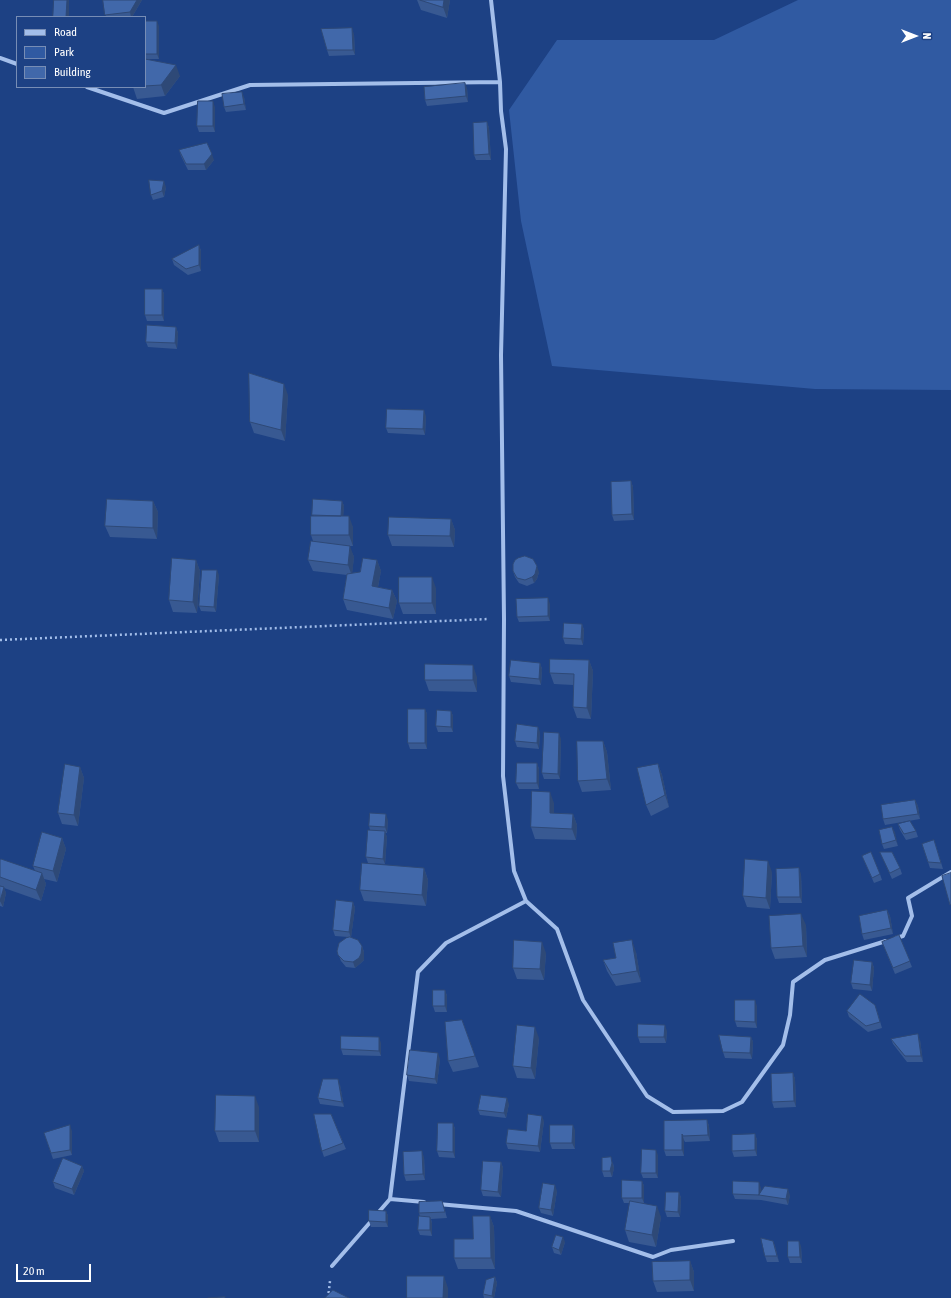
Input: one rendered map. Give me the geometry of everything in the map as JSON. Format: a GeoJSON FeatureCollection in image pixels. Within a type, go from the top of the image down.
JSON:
{"type":"FeatureCollection","features":[{"type":"Feature","properties":{"kind":"street"},"geometry":{"type":"LineString","coordinates":[[491,0],[506,149],[501,355],[504,619],[503,776],[514,870],[526,901],[556,929],[583,1000],[647,1096],[673,1112],[723,1111],[742,1102],[783,1045],[790,1015],[793,982],[825,960],[903,936],[912,916],[908,898],[951,872]]}},
{"type":"Feature","properties":{"kind":"street"},"geometry":{"type":"LineString","coordinates":[[0,58],[16,64]]}},
{"type":"Feature","properties":{"kind":"street"},"geometry":{"type":"LineString","coordinates":[[90,88],[164,113],[250,85],[500,82]]}},
{"type":"Feature","properties":{"kind":"street"},"geometry":{"type":"LineString","coordinates":[[332,1266],[390,1199],[418,972],[446,943],[526,901]]}},
{"type":"Feature","properties":{"kind":"street"},"geometry":{"type":"LineString","coordinates":[[390,1199],[516,1211],[653,1257],[671,1250],[733,1241]]}},
{"type":"Feature","properties":{"kind":"path"},"geometry":{"type":"LineString","coordinates":[[0,640],[504,619]]}},
{"type":"Feature","properties":{"kind":"green space"},"geometry":{"type":"Polygon","coordinates":[[[798,0],[951,0],[951,390],[815,389],[552,366],[521,221],[509,110],[557,40],[714,40],[798,0]]]}},
{"type":"Feature","properties":{"kind":"building"},"geometry":{"type":"Polygon","coordinates":[[[54,0],[67,0],[66,16],[53,16],[54,0]]]}},
{"type":"Feature","properties":{"kind":"building"},"geometry":{"type":"Polygon","coordinates":[[[103,0],[137,0],[130,12],[105,15],[103,0]]]}},
{"type":"Feature","properties":{"kind":"building"},"geometry":{"type":"Polygon","coordinates":[[[420,0],[444,0],[443,7],[420,0]]]}},
{"type":"Feature","properties":{"kind":"building"},"geometry":{"type":"Polygon","coordinates":[[[146,21],[157,21],[157,54],[146,54],[146,21]]]}},
{"type":"Feature","properties":{"kind":"building"},"geometry":{"type":"Polygon","coordinates":[[[352,28],[353,50],[327,50],[321,29],[352,28]]]}},
{"type":"Feature","properties":{"kind":"building"},"geometry":{"type":"Polygon","coordinates":[[[146,59],[176,65],[161,85],[146,86],[146,59]]]}},
{"type":"Feature","properties":{"kind":"building"},"geometry":{"type":"Polygon","coordinates":[[[465,83],[466,96],[425,100],[424,87],[465,83]]]}},
{"type":"Feature","properties":{"kind":"building"},"geometry":{"type":"Polygon","coordinates":[[[242,92],[244,104],[224,107],[222,94],[242,92]]]}},
{"type":"Feature","properties":{"kind":"building"},"geometry":{"type":"Polygon","coordinates":[[[198,101],[213,101],[213,126],[197,126],[198,101]]]}},
{"type":"Feature","properties":{"kind":"building"},"geometry":{"type":"Polygon","coordinates":[[[487,122],[489,154],[474,155],[473,123],[487,122]]]}},
{"type":"Feature","properties":{"kind":"building"},"geometry":{"type":"Polygon","coordinates":[[[207,143],[212,154],[204,164],[186,164],[179,150],[207,143]]]}},
{"type":"Feature","properties":{"kind":"building"},"geometry":{"type":"Polygon","coordinates":[[[149,180],[164,181],[162,191],[151,195],[149,180]]]}},
{"type":"Feature","properties":{"kind":"building"},"geometry":{"type":"Polygon","coordinates":[[[199,245],[199,265],[186,269],[172,259],[199,245]]]}},
{"type":"Feature","properties":{"kind":"building"},"geometry":{"type":"Polygon","coordinates":[[[145,289],[162,289],[162,315],[145,315],[145,289]]]}},
{"type":"Feature","properties":{"kind":"building"},"geometry":{"type":"Polygon","coordinates":[[[147,325],[176,327],[175,343],[146,342],[147,325]]]}},
{"type":"Feature","properties":{"kind":"building"},"geometry":{"type":"Polygon","coordinates":[[[249,373],[284,384],[281,430],[250,422],[249,373]]]}},
{"type":"Feature","properties":{"kind":"building"},"geometry":{"type":"Polygon","coordinates":[[[387,409],[424,410],[423,429],[386,428],[387,409]]]}},
{"type":"Feature","properties":{"kind":"building"},"geometry":{"type":"Polygon","coordinates":[[[631,481],[632,514],[612,515],[611,482],[631,481]]]}},
{"type":"Feature","properties":{"kind":"building"},"geometry":{"type":"Polygon","coordinates":[[[107,499],[153,501],[153,528],[105,526],[107,499]]]}},
{"type":"Feature","properties":{"kind":"building"},"geometry":{"type":"Polygon","coordinates":[[[313,499],[342,501],[341,516],[312,515],[313,499]]]}},
{"type":"Feature","properties":{"kind":"building"},"geometry":{"type":"Polygon","coordinates":[[[311,516],[349,516],[349,535],[311,535],[311,516]]]}},
{"type":"Feature","properties":{"kind":"building"},"geometry":{"type":"Polygon","coordinates":[[[389,517],[451,519],[450,536],[388,535],[389,517]]]}},
{"type":"Feature","properties":{"kind":"building"},"geometry":{"type":"Polygon","coordinates":[[[311,541],[350,546],[348,565],[308,560],[311,541]]]}},
{"type":"Feature","properties":{"kind":"building"},"geometry":{"type":"Polygon","coordinates":[[[525,556],[533,559],[537,566],[535,574],[525,580],[517,578],[513,571],[513,564],[518,558],[525,556]]]}},
{"type":"Feature","properties":{"kind":"building"},"geometry":{"type":"Polygon","coordinates":[[[172,558],[196,560],[193,602],[169,600],[172,558]]]}},
{"type":"Feature","properties":{"kind":"building"},"geometry":{"type":"Polygon","coordinates":[[[363,558],[377,560],[372,586],[392,590],[389,608],[343,599],[347,574],[360,572],[363,558]]]}},
{"type":"Feature","properties":{"kind":"building"},"geometry":{"type":"Polygon","coordinates":[[[202,570],[217,570],[214,607],[199,606],[202,570]]]}},
{"type":"Feature","properties":{"kind":"building"},"geometry":{"type":"Polygon","coordinates":[[[399,577],[432,577],[432,603],[399,603],[399,577]]]}},
{"type":"Feature","properties":{"kind":"building"},"geometry":{"type":"Polygon","coordinates":[[[548,598],[548,616],[517,617],[516,599],[548,598]]]}},
{"type":"Feature","properties":{"kind":"building"},"geometry":{"type":"Polygon","coordinates":[[[564,623],[582,624],[581,639],[563,638],[564,623]]]}},
{"type":"Feature","properties":{"kind":"building"},"geometry":{"type":"Polygon","coordinates":[[[550,659],[589,660],[587,708],[573,707],[574,674],[550,673],[550,659]]]}},
{"type":"Feature","properties":{"kind":"building"},"geometry":{"type":"Polygon","coordinates":[[[511,660],[540,663],[539,679],[509,676],[511,660]]]}},
{"type":"Feature","properties":{"kind":"building"},"geometry":{"type":"Polygon","coordinates":[[[425,664],[473,665],[473,680],[425,680],[425,664]]]}},
{"type":"Feature","properties":{"kind":"building"},"geometry":{"type":"Polygon","coordinates":[[[408,709],[425,709],[425,743],[408,743],[408,709]]]}},
{"type":"Feature","properties":{"kind":"building"},"geometry":{"type":"Polygon","coordinates":[[[437,710],[451,711],[451,727],[436,726],[437,710]]]}},
{"type":"Feature","properties":{"kind":"building"},"geometry":{"type":"Polygon","coordinates":[[[517,724],[538,727],[537,743],[515,741],[517,724]]]}},
{"type":"Feature","properties":{"kind":"building"},"geometry":{"type":"Polygon","coordinates":[[[544,732],[559,733],[558,774],[542,773],[544,732]]]}},
{"type":"Feature","properties":{"kind":"building"},"geometry":{"type":"Polygon","coordinates":[[[577,741],[603,741],[607,779],[578,781],[577,741]]]}},
{"type":"Feature","properties":{"kind":"building"},"geometry":{"type":"Polygon","coordinates":[[[517,763],[537,763],[537,783],[516,783],[517,763]]]}},
{"type":"Feature","properties":{"kind":"building"},"geometry":{"type":"Polygon","coordinates":[[[65,764],[80,767],[74,815],[58,813],[65,764]]]}},
{"type":"Feature","properties":{"kind":"building"},"geometry":{"type":"Polygon","coordinates":[[[658,764],[665,795],[646,805],[637,768],[658,764]]]}},
{"type":"Feature","properties":{"kind":"building"},"geometry":{"type":"Polygon","coordinates":[[[532,791],[550,792],[550,813],[573,814],[572,829],[531,827],[532,791]]]}},
{"type":"Feature","properties":{"kind":"building"},"geometry":{"type":"Polygon","coordinates":[[[915,800],[918,814],[883,819],[881,805],[915,800]]]}},
{"type":"Feature","properties":{"kind":"building"},"geometry":{"type":"Polygon","coordinates":[[[370,813],[386,814],[385,827],[369,826],[370,813]]]}},
{"type":"Feature","properties":{"kind":"building"},"geometry":{"type":"Polygon","coordinates":[[[910,821],[916,831],[904,834],[898,824],[910,821]]]}},
{"type":"Feature","properties":{"kind":"building"},"geometry":{"type":"Polygon","coordinates":[[[892,827],[896,840],[882,844],[879,830],[892,827]]]}},
{"type":"Feature","properties":{"kind":"building"},"geometry":{"type":"Polygon","coordinates":[[[368,830],[385,831],[383,859],[366,857],[368,830]]]}},
{"type":"Feature","properties":{"kind":"building"},"geometry":{"type":"Polygon","coordinates":[[[42,832],[62,838],[53,871],[33,866],[42,832]]]}},
{"type":"Feature","properties":{"kind":"building"},"geometry":{"type":"Polygon","coordinates":[[[934,840],[941,863],[928,862],[922,844],[934,840]]]}},
{"type":"Feature","properties":{"kind":"building"},"geometry":{"type":"Polygon","coordinates":[[[871,852],[880,874],[872,878],[862,856],[871,852]]]}},
{"type":"Feature","properties":{"kind":"building"},"geometry":{"type":"Polygon","coordinates":[[[880,852],[892,852],[900,868],[890,873],[880,852]]]}},
{"type":"Feature","properties":{"kind":"building"},"geometry":{"type":"Polygon","coordinates":[[[1,859],[42,873],[36,890],[0,877],[1,859]]]}},
{"type":"Feature","properties":{"kind":"building"},"geometry":{"type":"Polygon","coordinates":[[[745,859],[768,861],[766,898],[743,896],[745,859]]]}},
{"type":"Feature","properties":{"kind":"building"},"geometry":{"type":"Polygon","coordinates":[[[362,863],[424,868],[422,895],[360,890],[362,863]]]}},
{"type":"Feature","properties":{"kind":"building"},"geometry":{"type":"Polygon","coordinates":[[[799,868],[800,897],[777,897],[776,869],[799,868]]]}},
{"type":"Feature","properties":{"kind":"building"},"geometry":{"type":"Polygon","coordinates":[[[951,873],[951,904],[950,905],[942,876],[951,873]]]}},
{"type":"Feature","properties":{"kind":"building"},"geometry":{"type":"Polygon","coordinates":[[[0,886],[4,887],[0,901],[0,886]]]}},
{"type":"Feature","properties":{"kind":"building"},"geometry":{"type":"Polygon","coordinates":[[[336,900],[353,902],[349,932],[333,930],[336,900]]]}},
{"type":"Feature","properties":{"kind":"building"},"geometry":{"type":"Polygon","coordinates":[[[887,910],[891,928],[862,934],[859,916],[887,910]]]}},
{"type":"Feature","properties":{"kind":"building"},"geometry":{"type":"Polygon","coordinates":[[[801,914],[803,946],[771,948],[769,916],[801,914]]]}},
{"type":"Feature","properties":{"kind":"building"},"geometry":{"type":"Polygon","coordinates":[[[899,935],[910,961],[893,968],[882,942],[899,935]]]}},
{"type":"Feature","properties":{"kind":"building"},"geometry":{"type":"Polygon","coordinates":[[[350,937],[358,940],[362,946],[359,958],[353,962],[344,961],[338,955],[337,951],[339,943],[350,937]]]}},
{"type":"Feature","properties":{"kind":"building"},"geometry":{"type":"Polygon","coordinates":[[[514,940],[542,942],[540,969],[513,968],[514,940]]]}},
{"type":"Feature","properties":{"kind":"building"},"geometry":{"type":"Polygon","coordinates":[[[632,940],[637,971],[612,975],[603,960],[616,958],[613,943],[632,940]]]}},
{"type":"Feature","properties":{"kind":"building"},"geometry":{"type":"Polygon","coordinates":[[[854,960],[872,962],[870,985],[851,983],[854,960]]]}},
{"type":"Feature","properties":{"kind":"building"},"geometry":{"type":"Polygon","coordinates":[[[433,990],[445,990],[445,1006],[433,1006],[433,990]]]}},
{"type":"Feature","properties":{"kind":"building"},"geometry":{"type":"Polygon","coordinates":[[[860,994],[875,1005],[880,1022],[866,1026],[847,1011],[860,994]]]}},
{"type":"Feature","properties":{"kind":"building"},"geometry":{"type":"Polygon","coordinates":[[[735,1000],[755,1000],[755,1022],[735,1021],[735,1000]]]}},
{"type":"Feature","properties":{"kind":"building"},"geometry":{"type":"Polygon","coordinates":[[[462,1020],[475,1056],[448,1061],[445,1022],[462,1020]]]}},
{"type":"Feature","properties":{"kind":"building"},"geometry":{"type":"Polygon","coordinates":[[[638,1024],[665,1025],[664,1037],[638,1037],[638,1024]]]}},
{"type":"Feature","properties":{"kind":"building"},"geometry":{"type":"Polygon","coordinates":[[[517,1025],[535,1027],[531,1068],[513,1066],[517,1025]]]}},
{"type":"Feature","properties":{"kind":"building"},"geometry":{"type":"Polygon","coordinates":[[[918,1034],[921,1056],[905,1056],[891,1039],[918,1034]]]}},
{"type":"Feature","properties":{"kind":"building"},"geometry":{"type":"Polygon","coordinates":[[[719,1035],[751,1037],[750,1053],[723,1052],[719,1035]]]}},
{"type":"Feature","properties":{"kind":"building"},"geometry":{"type":"Polygon","coordinates":[[[341,1036],[379,1037],[379,1051],[341,1049],[341,1036]]]}},
{"type":"Feature","properties":{"kind":"building"},"geometry":{"type":"Polygon","coordinates":[[[410,1050],[438,1053],[435,1079],[407,1075],[410,1050]]]}},
{"type":"Feature","properties":{"kind":"building"},"geometry":{"type":"Polygon","coordinates":[[[793,1073],[794,1101],[772,1102],[771,1074],[793,1073]]]}},
{"type":"Feature","properties":{"kind":"building"},"geometry":{"type":"Polygon","coordinates":[[[323,1079],[338,1079],[342,1102],[318,1098],[323,1079]]]}},
{"type":"Feature","properties":{"kind":"building"},"geometry":{"type":"Polygon","coordinates":[[[216,1095],[255,1096],[255,1131],[215,1131],[216,1095]]]}},
{"type":"Feature","properties":{"kind":"building"},"geometry":{"type":"Polygon","coordinates":[[[481,1095],[507,1098],[504,1113],[478,1110],[481,1095]]]}},
{"type":"Feature","properties":{"kind":"building"},"geometry":{"type":"Polygon","coordinates":[[[314,1114],[331,1114],[343,1143],[322,1151],[314,1114]]]}},
{"type":"Feature","properties":{"kind":"building"},"geometry":{"type":"Polygon","coordinates":[[[528,1114],[542,1116],[538,1146],[506,1143],[508,1129],[526,1131],[528,1114]]]}},
{"type":"Feature","properties":{"kind":"building"},"geometry":{"type":"Polygon","coordinates":[[[707,1120],[708,1135],[683,1136],[682,1134],[682,1150],[664,1150],[664,1121],[707,1120]]]}},
{"type":"Feature","properties":{"kind":"building"},"geometry":{"type":"Polygon","coordinates":[[[438,1123],[453,1123],[453,1152],[437,1151],[438,1123]]]}},
{"type":"Feature","properties":{"kind":"building"},"geometry":{"type":"Polygon","coordinates":[[[70,1125],[70,1150],[51,1153],[44,1133],[70,1125]]]}},
{"type":"Feature","properties":{"kind":"building"},"geometry":{"type":"Polygon","coordinates":[[[550,1125],[573,1125],[572,1143],[550,1143],[550,1125]]]}},
{"type":"Feature","properties":{"kind":"building"},"geometry":{"type":"Polygon","coordinates":[[[755,1134],[755,1150],[732,1151],[732,1135],[755,1134]]]}},
{"type":"Feature","properties":{"kind":"building"},"geometry":{"type":"Polygon","coordinates":[[[642,1149],[656,1150],[656,1173],[641,1173],[642,1149]]]}},
{"type":"Feature","properties":{"kind":"building"},"geometry":{"type":"Polygon","coordinates":[[[422,1151],[423,1174],[404,1175],[403,1152],[422,1151]]]}},
{"type":"Feature","properties":{"kind":"building"},"geometry":{"type":"Polygon","coordinates":[[[611,1157],[612,1163],[610,1171],[602,1171],[602,1158],[611,1157]]]}},
{"type":"Feature","properties":{"kind":"building"},"geometry":{"type":"Polygon","coordinates":[[[63,1158],[82,1166],[72,1189],[53,1182],[63,1158]]]}},
{"type":"Feature","properties":{"kind":"building"},"geometry":{"type":"Polygon","coordinates":[[[483,1161],[501,1162],[498,1192],[481,1190],[483,1161]]]}},
{"type":"Feature","properties":{"kind":"building"},"geometry":{"type":"Polygon","coordinates":[[[622,1180],[642,1181],[642,1198],[622,1198],[622,1180]]]}},
{"type":"Feature","properties":{"kind":"building"},"geometry":{"type":"Polygon","coordinates":[[[733,1181],[759,1182],[759,1195],[733,1194],[733,1181]]]}},
{"type":"Feature","properties":{"kind":"building"},"geometry":{"type":"Polygon","coordinates":[[[543,1183],[555,1185],[551,1210],[539,1208],[543,1183]]]}},
{"type":"Feature","properties":{"kind":"building"},"geometry":{"type":"Polygon","coordinates":[[[765,1186],[788,1189],[786,1199],[759,1195],[765,1186]]]}},
{"type":"Feature","properties":{"kind":"building"},"geometry":{"type":"Polygon","coordinates":[[[666,1192],[679,1192],[678,1212],[665,1211],[666,1192]]]}},
{"type":"Feature","properties":{"kind":"building"},"geometry":{"type":"Polygon","coordinates":[[[442,1201],[445,1212],[419,1213],[419,1202],[442,1201]]]}},
{"type":"Feature","properties":{"kind":"building"},"geometry":{"type":"Polygon","coordinates":[[[630,1201],[657,1206],[652,1235],[625,1230],[630,1201]]]}},
{"type":"Feature","properties":{"kind":"building"},"geometry":{"type":"Polygon","coordinates":[[[369,1210],[386,1211],[386,1222],[369,1221],[369,1210]]]}},
{"type":"Feature","properties":{"kind":"building"},"geometry":{"type":"Polygon","coordinates":[[[419,1216],[430,1217],[430,1230],[418,1230],[419,1216]]]}},
{"type":"Feature","properties":{"kind":"building"},"geometry":{"type":"Polygon","coordinates":[[[473,1216],[490,1216],[491,1258],[454,1258],[454,1239],[473,1239],[473,1216]]]}},
{"type":"Feature","properties":{"kind":"building"},"geometry":{"type":"Polygon","coordinates":[[[556,1235],[563,1237],[559,1250],[552,1247],[556,1235]]]}},
{"type":"Feature","properties":{"kind":"building"},"geometry":{"type":"Polygon","coordinates":[[[761,1238],[773,1241],[777,1256],[765,1256],[761,1238]]]}},
{"type":"Feature","properties":{"kind":"building"},"geometry":{"type":"Polygon","coordinates":[[[788,1241],[799,1241],[800,1257],[788,1257],[788,1241]]]}},
{"type":"Feature","properties":{"kind":"building"},"geometry":{"type":"Polygon","coordinates":[[[690,1261],[690,1280],[653,1281],[652,1262],[690,1261]]]}},
{"type":"Feature","properties":{"kind":"building"},"geometry":{"type":"Polygon","coordinates":[[[407,1276],[444,1276],[443,1298],[407,1298],[407,1276]]]}},
{"type":"Feature","properties":{"kind":"building"},"geometry":{"type":"Polygon","coordinates":[[[495,1277],[492,1296],[483,1294],[486,1280],[495,1277]]]}},
{"type":"Feature","properties":{"kind":"building"},"geometry":{"type":"Polygon","coordinates":[[[333,1290],[349,1298],[325,1298],[333,1290]]]}}]}
